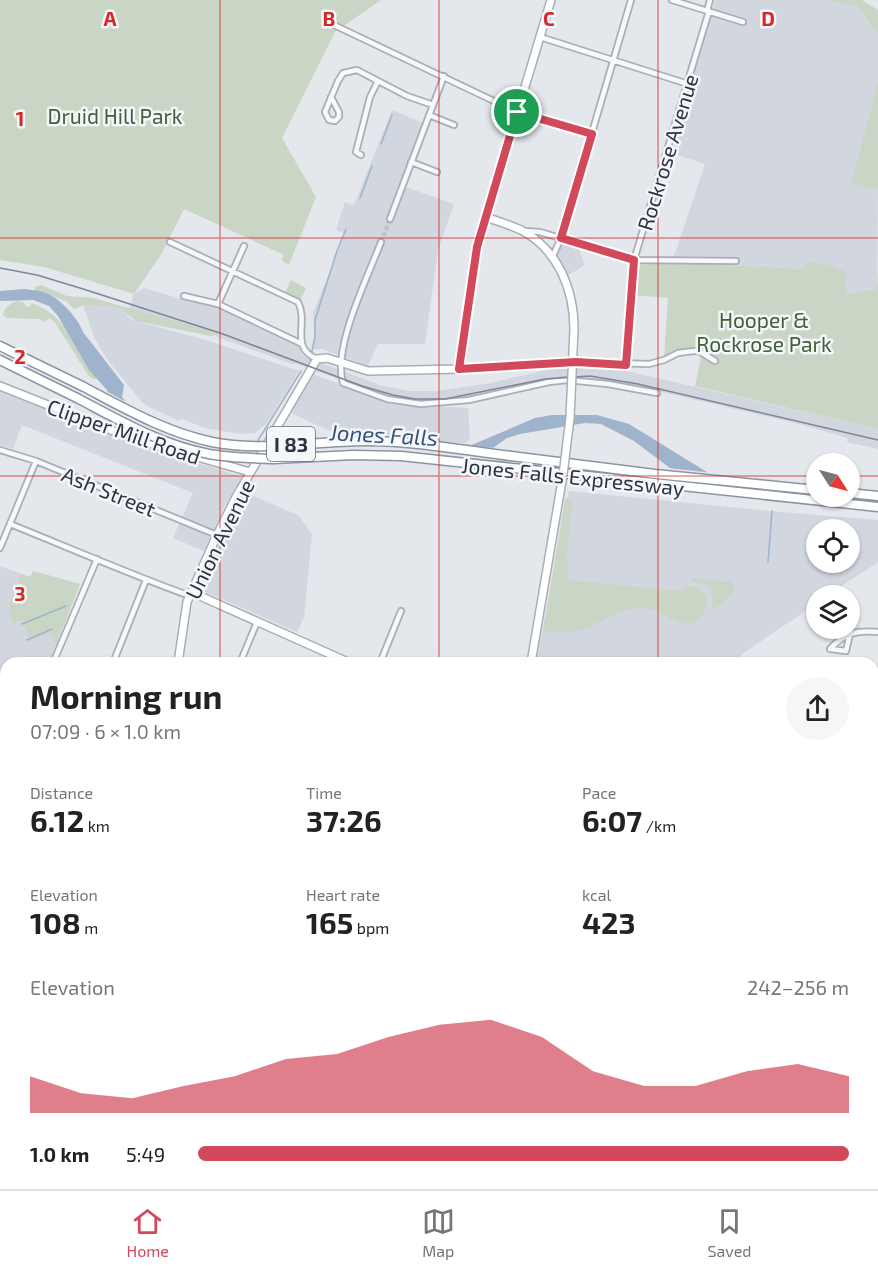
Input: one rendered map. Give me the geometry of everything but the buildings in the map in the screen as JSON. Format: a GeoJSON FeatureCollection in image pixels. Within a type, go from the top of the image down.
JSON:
{"type":"FeatureCollection","features":[{"type":"Feature","properties":{"kind":"highway","name":"Jones Falls Expressway"},"geometry":{"type":"LineString","coordinates":[[0,346],[163,427],[212,442],[242,446],[390,442],[655,474],[806,489]]}},
{"type":"Feature","properties":{"kind":"highway","name":"Jones Falls Expressway"},"geometry":{"type":"LineString","coordinates":[[0,360],[164,441],[209,454],[274,459],[354,455],[401,456],[654,485],[878,507]]}},
{"type":"Feature","properties":{"kind":"highway"},"geometry":{"type":"LineString","coordinates":[[860,494],[878,496]]}},
{"type":"Feature","properties":{"kind":"street"},"geometry":{"type":"LineString","coordinates":[[459,369],[474,264],[551,0]]}},
{"type":"Feature","properties":{"kind":"street"},"geometry":{"type":"LineString","coordinates":[[552,258],[561,238],[631,0]]}},
{"type":"Feature","properties":{"kind":"street"},"geometry":{"type":"LineString","coordinates":[[672,0],[743,22]]}},
{"type":"Feature","properties":{"kind":"street","name":"Rockrose Avenue"},"geometry":{"type":"LineString","coordinates":[[626,365],[634,260],[688,84],[710,0]]}},
{"type":"Feature","properties":{"kind":"street"},"geometry":{"type":"LineString","coordinates":[[334,25],[517,112],[592,134]]}},
{"type":"Feature","properties":{"kind":"street"},"geometry":{"type":"LineString","coordinates":[[540,37],[688,84]]}},
{"type":"Feature","properties":{"kind":"street"},"geometry":{"type":"LineString","coordinates":[[332,97],[339,112],[339,117],[334,121],[329,120],[326,115],[332,97],[339,77],[347,71],[357,70],[407,96],[433,105]]}},
{"type":"Feature","properties":{"kind":"street"},"geometry":{"type":"LineString","coordinates":[[390,219],[444,76]]}},
{"type":"Feature","properties":{"kind":"street"},"geometry":{"type":"LineString","coordinates":[[361,155],[356,152],[371,93],[378,81]]}},
{"type":"Feature","properties":{"kind":"street"},"geometry":{"type":"LineString","coordinates":[[429,115],[454,125]]}},
{"type":"Feature","properties":{"kind":"street"},"geometry":{"type":"LineString","coordinates":[[411,162],[437,172]]}},
{"type":"Feature","properties":{"kind":"street"},"geometry":{"type":"LineString","coordinates":[[486,217],[522,231],[539,243],[563,274],[571,296],[574,329],[568,441],[532,657]]}},
{"type":"Feature","properties":{"kind":"street"},"geometry":{"type":"LineString","coordinates":[[522,231],[540,232],[634,260],[736,261]]}},
{"type":"Feature","properties":{"kind":"street"},"geometry":{"type":"LineString","coordinates":[[171,242],[298,302],[303,324],[302,344]]}},
{"type":"Feature","properties":{"kind":"street"},"geometry":{"type":"LineString","coordinates":[[381,242],[346,333],[342,349],[341,375],[344,383],[387,399],[407,403],[459,402],[567,380],[657,393]]}},
{"type":"Feature","properties":{"kind":"street"},"geometry":{"type":"LineString","coordinates":[[218,304],[244,246]]}},
{"type":"Feature","properties":{"kind":"street"},"geometry":{"type":"LineString","coordinates":[[184,296],[218,304],[302,344],[312,357],[323,357],[374,371],[576,362],[626,365],[656,363],[678,353],[693,351],[699,351],[715,361]]}},
{"type":"Feature","properties":{"kind":"street","name":"Union Avenue"},"geometry":{"type":"LineString","coordinates":[[179,657],[183,620],[190,594],[217,535],[312,357]]}},
{"type":"Feature","properties":{"kind":"street","name":"Clipper Mill Road"},"geometry":{"type":"LineString","coordinates":[[0,386],[131,438],[250,472]]}},
{"type":"Feature","properties":{"kind":"street","name":"Ash Street"},"geometry":{"type":"LineString","coordinates":[[0,450],[36,461],[217,535]]}},
{"type":"Feature","properties":{"kind":"street"},"geometry":{"type":"LineString","coordinates":[[0,548],[36,461]]}},
{"type":"Feature","properties":{"kind":"street"},"geometry":{"type":"LineString","coordinates":[[10,524],[146,580],[190,594],[336,657]]}},
{"type":"Feature","properties":{"kind":"street"},"geometry":{"type":"LineString","coordinates":[[56,657],[97,559]]}},
{"type":"Feature","properties":{"kind":"street"},"geometry":{"type":"LineString","coordinates":[[115,657],[146,580]]}},
{"type":"Feature","properties":{"kind":"street"},"geometry":{"type":"LineString","coordinates":[[382,657],[401,611]]}},
{"type":"Feature","properties":{"kind":"street"},"geometry":{"type":"LineString","coordinates":[[242,657],[257,622]]}},
{"type":"Feature","properties":{"kind":"street"},"geometry":{"type":"LineString","coordinates":[[860,631],[878,632]]}},
{"type":"Feature","properties":{"kind":"street"},"geometry":{"type":"LineString","coordinates":[[850,634],[846,651],[830,649],[840,640],[850,634]]}},
{"type":"Feature","properties":{"kind":"shaded area"},"geometry":{"type":"Polygon","coordinates":[[[715,0],[825,0],[857,7],[878,34],[878,82],[851,183],[878,190],[877,289],[845,294],[804,269],[670,262],[705,164],[672,153],[715,0]]]}},
{"type":"Feature","properties":{"kind":"shaded area"},"geometry":{"type":"Polygon","coordinates":[[[392,110],[426,124],[403,186],[454,204],[438,250],[425,344],[378,344],[368,366],[322,349],[311,349],[314,335],[313,313],[345,234],[336,230],[345,202],[354,205],[392,110]]]}},
{"type":"Feature","properties":{"kind":"shaded area"},"geometry":{"type":"Polygon","coordinates":[[[560,238],[576,243],[585,265],[564,278],[552,257],[560,238]]]}},
{"type":"Feature","properties":{"kind":"shaded area"},"geometry":{"type":"Polygon","coordinates":[[[144,288],[195,303],[215,305],[299,345],[305,357],[380,385],[409,391],[437,391],[491,383],[572,365],[609,367],[878,429],[878,449],[847,442],[848,438],[795,423],[641,387],[585,378],[543,380],[487,394],[442,401],[401,399],[373,392],[292,364],[217,337],[211,331],[129,309],[134,294],[144,288]]]}},
{"type":"Feature","properties":{"kind":"shaded area"},"geometry":{"type":"Polygon","coordinates":[[[83,305],[110,306],[120,309],[132,320],[206,340],[299,371],[266,424],[255,433],[240,434],[205,428],[182,419],[179,421],[142,402],[109,362],[95,339],[83,305]]]}},
{"type":"Feature","properties":{"kind":"shaded area"},"geometry":{"type":"Polygon","coordinates":[[[313,374],[393,404],[468,408],[470,437],[466,443],[435,442],[392,437],[383,432],[328,430],[291,413],[313,374]]]}},
{"type":"Feature","properties":{"kind":"shaded area"},"geometry":{"type":"Polygon","coordinates":[[[0,392],[112,436],[240,476],[241,479],[224,507],[204,551],[173,538],[193,493],[22,425],[13,449],[0,445],[0,392]]]}},
{"type":"Feature","properties":{"kind":"shaded area"},"geometry":{"type":"Polygon","coordinates":[[[569,491],[878,520],[878,562],[843,585],[806,585],[806,611],[740,657],[537,657],[569,491]]]}},
{"type":"Feature","properties":{"kind":"shaded area"},"geometry":{"type":"Polygon","coordinates":[[[244,492],[298,515],[312,534],[304,617],[297,632],[201,590],[199,587],[244,492]]]}},
{"type":"Feature","properties":{"kind":"shaded area"},"geometry":{"type":"Polygon","coordinates":[[[0,566],[30,577],[33,571],[80,584],[51,657],[0,657],[0,566]]]}},
{"type":"Feature","properties":{"kind":"green space","name":"Druid Hill Park"},"geometry":{"type":"Polygon","coordinates":[[[0,0],[381,0],[335,32],[282,138],[316,197],[289,265],[281,260],[284,255],[184,209],[162,253],[134,294],[44,267],[0,260],[0,0]]]}},
{"type":"Feature","properties":{"kind":"green space"},"geometry":{"type":"Polygon","coordinates":[[[825,0],[862,0],[878,10],[878,34],[857,7],[825,0]]]}},
{"type":"Feature","properties":{"kind":"green space"},"geometry":{"type":"Polygon","coordinates":[[[878,82],[878,190],[851,183],[878,82]]]}},
{"type":"Feature","properties":{"kind":"green space","name":"Hooper & Rockrose Park"},"geometry":{"type":"Polygon","coordinates":[[[670,262],[804,269],[806,262],[826,264],[846,272],[845,294],[877,289],[878,268],[878,429],[695,386],[702,352],[693,351],[664,358],[668,298],[634,295],[637,265],[670,262]]]}},
{"type":"Feature","properties":{"kind":"green space"},"geometry":{"type":"Polygon","coordinates":[[[291,280],[306,288],[300,301],[285,292],[291,280]]]}},
{"type":"Feature","properties":{"kind":"green space"},"geometry":{"type":"Polygon","coordinates":[[[41,285],[67,296],[93,298],[211,331],[216,335],[211,336],[136,321],[120,309],[110,306],[84,305],[74,309],[66,301],[35,291],[35,287],[41,285]]]}},
{"type":"Feature","properties":{"kind":"green space"},"geometry":{"type":"Polygon","coordinates":[[[17,301],[30,307],[31,303],[53,315],[78,346],[97,379],[88,375],[54,321],[49,318],[44,322],[39,319],[7,318],[3,315],[8,306],[17,301]]]}},
{"type":"Feature","properties":{"kind":"green space"},"geometry":{"type":"Polygon","coordinates":[[[565,499],[572,501],[567,554],[568,580],[679,591],[684,590],[680,588],[698,588],[705,595],[706,600],[705,611],[699,619],[695,622],[683,623],[653,609],[634,608],[575,631],[561,633],[545,631],[565,499]]]}},
{"type":"Feature","properties":{"kind":"green space"},"geometry":{"type":"Polygon","coordinates":[[[33,571],[80,584],[56,644],[50,633],[31,641],[22,620],[14,623],[9,613],[11,611],[9,605],[21,574],[30,577],[33,571]]]}},
{"type":"Feature","properties":{"kind":"green space"},"geometry":{"type":"Polygon","coordinates":[[[692,578],[732,582],[734,590],[729,597],[713,608],[711,588],[692,578]]]}},
{"type":"Feature","properties":{"kind":"water"},"geometry":{"type":"Polygon","coordinates":[[[24,289],[49,294],[72,314],[124,385],[122,397],[131,409],[152,420],[203,437],[249,446],[349,439],[415,446],[467,447],[535,418],[552,415],[597,415],[629,424],[715,477],[762,485],[806,487],[806,498],[773,494],[756,496],[709,491],[686,480],[634,441],[601,424],[585,423],[520,434],[507,438],[482,456],[459,464],[337,452],[254,456],[206,451],[163,438],[116,416],[112,411],[107,390],[89,370],[58,316],[49,306],[33,300],[0,301],[0,291],[24,289]]]}},
{"type":"Feature","properties":{"kind":"water"},"geometry":{"type":"Polygon","coordinates":[[[860,493],[878,495],[878,505],[860,505],[860,493]]]}},
{"type":"Feature","properties":{"kind":"pier","name":"Jones Falls"},"geometry":{"type":"Polygon","coordinates":[[[99,387],[153,417],[225,440],[269,443],[349,436],[496,448],[484,459],[471,464],[446,467],[383,459],[277,458],[183,448],[109,412],[106,395],[99,387]]]}},
{"type":"Feature","properties":{"kind":"pier"},"geometry":{"type":"Polygon","coordinates":[[[667,468],[714,473],[737,479],[806,484],[806,502],[773,497],[756,499],[709,494],[685,482],[667,468]]]}},
{"type":"Feature","properties":{"kind":"pier"},"geometry":{"type":"Polygon","coordinates":[[[860,490],[878,492],[878,508],[835,507],[860,507],[860,490]]]}},
{"type":"Feature","properties":{"kind":"waterway"},"geometry":{"type":"LineString","coordinates":[[381,144],[392,115]]}},
{"type":"Feature","properties":{"kind":"waterway"},"geometry":{"type":"LineString","coordinates":[[360,198],[372,166]]}},
{"type":"Feature","properties":{"kind":"waterway"},"geometry":{"type":"LineString","coordinates":[[312,351],[315,320],[346,229]]}},
{"type":"Feature","properties":{"kind":"waterway"},"geometry":{"type":"LineString","coordinates":[[257,442],[301,371]]}},
{"type":"Feature","properties":{"kind":"waterway"},"geometry":{"type":"LineString","coordinates":[[768,562],[772,511]]}},
{"type":"Feature","properties":{"kind":"waterway"},"geometry":{"type":"LineString","coordinates":[[22,624],[66,606]]}},
{"type":"Feature","properties":{"kind":"waterway"},"geometry":{"type":"LineString","coordinates":[[27,640],[52,629]]}},
{"type":"Feature","properties":{"kind":"tunnel"},"geometry":{"type":"LineString","coordinates":[[381,242],[390,219]]}},
{"type":"Feature","properties":{"kind":"tram line"},"geometry":{"type":"LineString","coordinates":[[0,268],[37,275],[223,334],[362,386],[393,395],[415,399],[445,399],[545,379],[590,376],[638,384],[878,440]]}},
{"type":"Feature","properties":{"kind":"route"},"geometry":{"type":"LineString","coordinates":[[517,112],[592,134],[561,238],[634,260],[626,365],[576,362],[459,369],[477,247],[517,112]]}}]}
